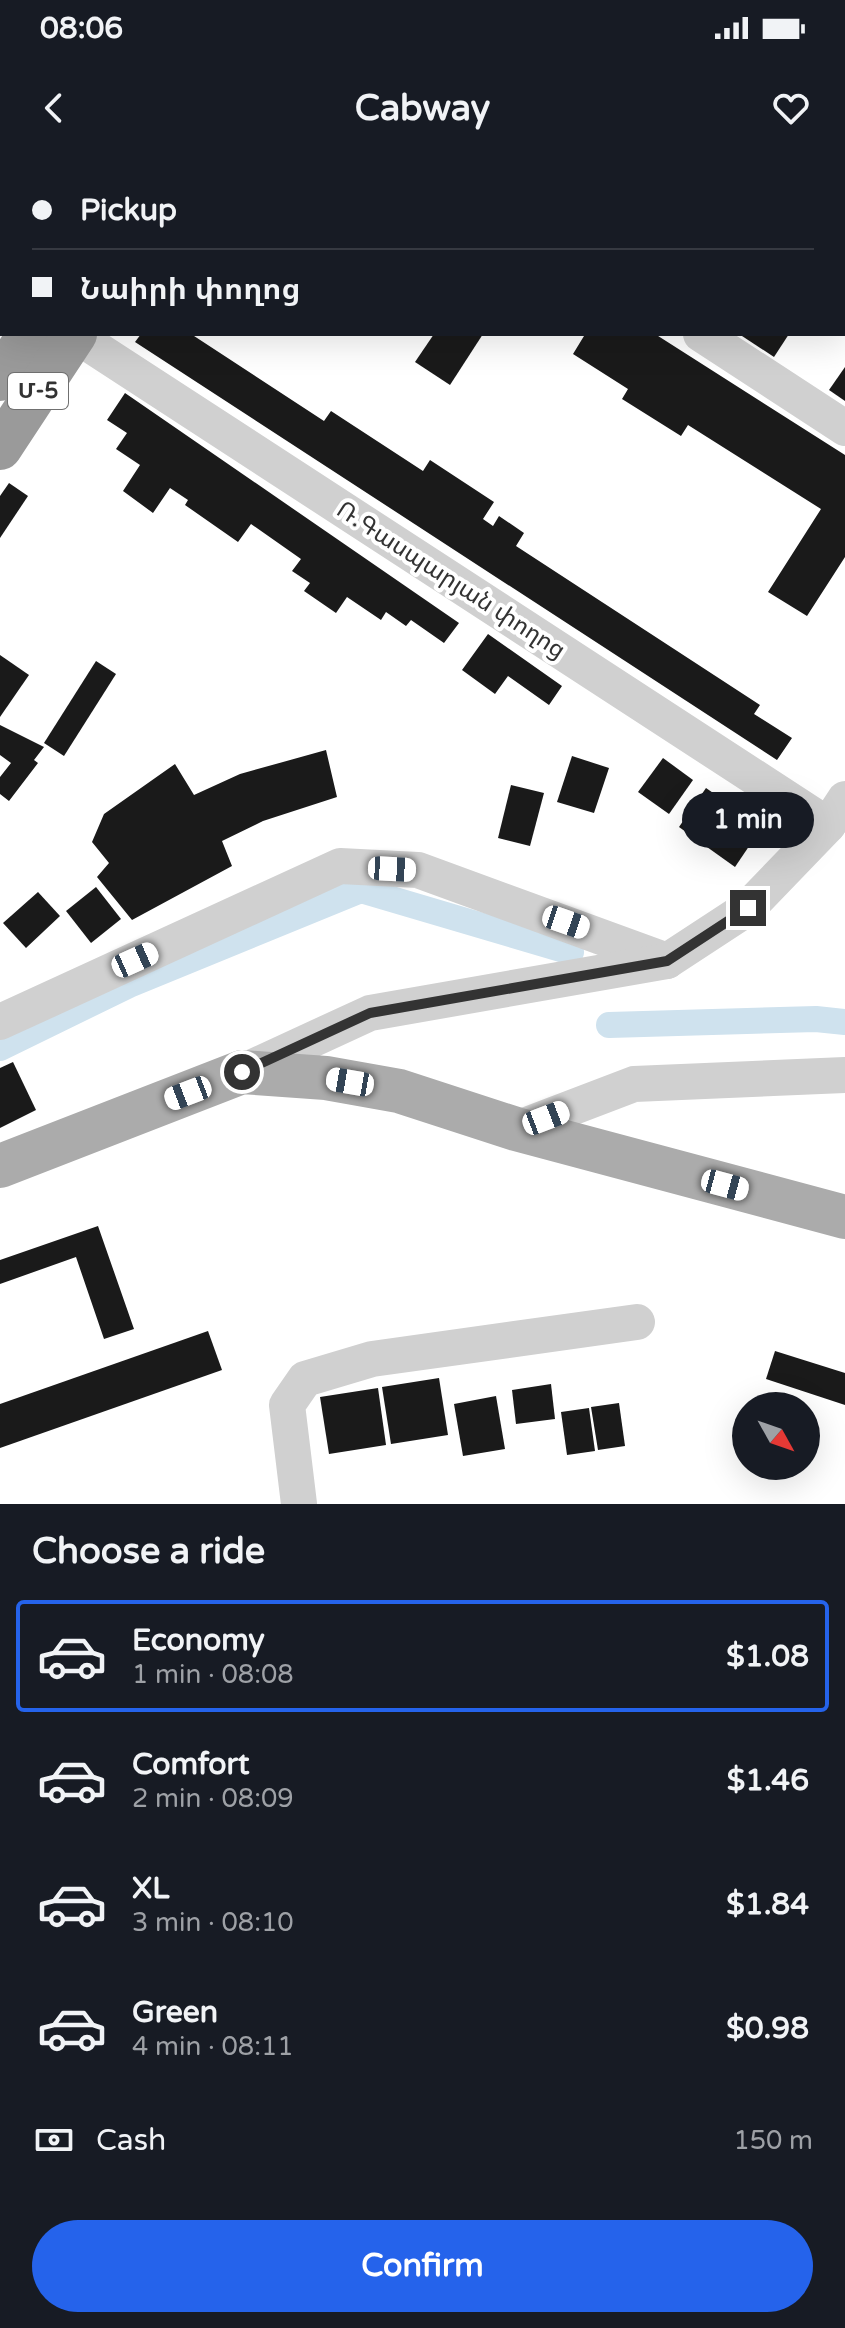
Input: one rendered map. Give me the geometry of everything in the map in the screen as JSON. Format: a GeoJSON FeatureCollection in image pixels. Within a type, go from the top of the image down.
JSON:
{"type":"FeatureCollection","features":[{"type":"Feature","properties":{"kind":"highway","name":"Մ-5"},"geometry":{"type":"LineString","coordinates":[[0,379],[29,336]]}},
{"type":"Feature","properties":{"kind":"highway","name":"Մ-5"},"geometry":{"type":"LineString","coordinates":[[0,448],[74,336]]}},
{"type":"Feature","properties":{"kind":"main road"},"geometry":{"type":"LineString","coordinates":[[0,1166],[242,1072],[326,1078],[399,1091],[516,1129],[845,1217]]}},
{"type":"Feature","properties":{"kind":"street","name":"Ռ.Գասպարյան փողոց"},"geometry":{"type":"LineString","coordinates":[[78,336],[837,812]]}},
{"type":"Feature","properties":{"kind":"street"},"geometry":{"type":"LineString","coordinates":[[704,336],[845,428]]}},
{"type":"Feature","properties":{"kind":"street"},"geometry":{"type":"LineString","coordinates":[[242,1072],[370,1013],[667,961],[748,908],[837,812]]}},
{"type":"Feature","properties":{"kind":"street"},"geometry":{"type":"LineString","coordinates":[[0,1022],[340,866],[418,870],[667,961]]}},
{"type":"Feature","properties":{"kind":"street"},"geometry":{"type":"LineString","coordinates":[[516,1129],[634,1084],[845,1075]]}},
{"type":"Feature","properties":{"kind":"street"},"geometry":{"type":"LineString","coordinates":[[299,1504],[287,1405],[305,1379],[372,1359],[637,1322]]}},
{"type":"Feature","properties":{"kind":"building"},"geometry":{"type":"Polygon","coordinates":[[[140,336],[194,336],[324,421],[331,411],[423,471],[430,460],[494,502],[483,519],[493,526],[499,516],[524,533],[516,546],[760,705],[754,714],[792,738],[777,760],[135,342],[140,336]]]}},
{"type":"Feature","properties":{"kind":"building"},"geometry":{"type":"Polygon","coordinates":[[[433,336],[482,336],[450,385],[415,362],[433,336]]]}},
{"type":"Feature","properties":{"kind":"building"},"geometry":{"type":"Polygon","coordinates":[[[584,336],[658,336],[845,455],[845,557],[807,616],[768,592],[821,509],[688,425],[681,436],[622,399],[628,389],[573,354],[584,336]]]}},
{"type":"Feature","properties":{"kind":"building"},"geometry":{"type":"Polygon","coordinates":[[[742,336],[788,336],[774,357],[742,336]]]}},
{"type":"Feature","properties":{"kind":"building"},"geometry":{"type":"Polygon","coordinates":[[[845,367],[845,401],[829,390],[845,367]]]}},
{"type":"Feature","properties":{"kind":"building"},"geometry":{"type":"Polygon","coordinates":[[[125,393],[459,623],[444,643],[411,620],[406,626],[386,612],[381,620],[347,597],[336,613],[304,591],[310,583],[292,571],[301,559],[251,524],[238,542],[185,505],[188,500],[170,488],[153,513],[123,491],[140,465],[116,449],[127,433],[107,420],[125,393]]]}},
{"type":"Feature","properties":{"kind":"building"},"geometry":{"type":"Polygon","coordinates":[[[9,483],[28,496],[0,538],[0,496],[9,483]]]}},
{"type":"Feature","properties":{"kind":"building"},"geometry":{"type":"Polygon","coordinates":[[[488,634],[562,686],[549,705],[508,676],[495,694],[462,670],[488,634]]]}},
{"type":"Feature","properties":{"kind":"building"},"geometry":{"type":"Polygon","coordinates":[[[0,655],[29,675],[0,717],[0,655]]]}},
{"type":"Feature","properties":{"kind":"building"},"geometry":{"type":"Polygon","coordinates":[[[96,661],[116,674],[64,756],[44,743],[96,661]]]}},
{"type":"Feature","properties":{"kind":"building"},"geometry":{"type":"Polygon","coordinates":[[[0,725],[44,747],[34,760],[38,763],[9,801],[0,794],[0,777],[11,763],[0,755],[0,725]]]}},
{"type":"Feature","properties":{"kind":"building"},"geometry":{"type":"Polygon","coordinates":[[[326,750],[337,797],[263,821],[222,841],[232,866],[132,920],[97,877],[109,863],[92,842],[104,814],[175,764],[194,795],[240,774],[326,750]]]}},
{"type":"Feature","properties":{"kind":"building"},"geometry":{"type":"Polygon","coordinates":[[[572,756],[609,768],[594,813],[557,802],[572,756]]]}},
{"type":"Feature","properties":{"kind":"building"},"geometry":{"type":"Polygon","coordinates":[[[663,758],[693,780],[669,814],[638,792],[663,758]]]}},
{"type":"Feature","properties":{"kind":"building"},"geometry":{"type":"Polygon","coordinates":[[[511,785],[544,793],[530,846],[498,838],[511,785]]]}},
{"type":"Feature","properties":{"kind":"building"},"geometry":{"type":"Polygon","coordinates":[[[706,788],[762,827],[735,867],[679,827],[706,788]]]}},
{"type":"Feature","properties":{"kind":"building"},"geometry":{"type":"Polygon","coordinates":[[[96,887],[121,919],[91,943],[66,911],[96,887]]]}},
{"type":"Feature","properties":{"kind":"building"},"geometry":{"type":"Polygon","coordinates":[[[38,892],[60,916],[26,948],[3,923],[38,892]]]}},
{"type":"Feature","properties":{"kind":"building"},"geometry":{"type":"Polygon","coordinates":[[[13,1062],[36,1110],[0,1128],[0,1068],[13,1062]]]}},
{"type":"Feature","properties":{"kind":"building"},"geometry":{"type":"Polygon","coordinates":[[[98,1226],[134,1329],[104,1339],[76,1257],[0,1284],[0,1260],[98,1226]]]}},
{"type":"Feature","properties":{"kind":"building"},"geometry":{"type":"Polygon","coordinates":[[[208,1331],[222,1370],[0,1448],[0,1404],[208,1331]]]}},
{"type":"Feature","properties":{"kind":"building"},"geometry":{"type":"Polygon","coordinates":[[[775,1351],[845,1373],[845,1405],[820,1397],[820,1392],[806,1392],[766,1379],[775,1351]]]}},
{"type":"Feature","properties":{"kind":"building"},"geometry":{"type":"Polygon","coordinates":[[[439,1378],[448,1435],[391,1444],[382,1387],[439,1378]]]}},
{"type":"Feature","properties":{"kind":"building"},"geometry":{"type":"Polygon","coordinates":[[[551,1384],[555,1419],[516,1424],[512,1390],[551,1384]]]}},
{"type":"Feature","properties":{"kind":"building"},"geometry":{"type":"Polygon","coordinates":[[[378,1388],[386,1445],[329,1454],[320,1397],[378,1388]]]}},
{"type":"Feature","properties":{"kind":"building"},"geometry":{"type":"Polygon","coordinates":[[[496,1396],[505,1449],[463,1456],[454,1404],[496,1396]]]}},
{"type":"Feature","properties":{"kind":"building"},"geometry":{"type":"Polygon","coordinates":[[[619,1403],[625,1446],[598,1450],[591,1407],[619,1403]]]}},
{"type":"Feature","properties":{"kind":"building"},"geometry":{"type":"Polygon","coordinates":[[[589,1408],[595,1451],[567,1455],[561,1412],[589,1408]]]}},
{"type":"Feature","properties":{"kind":"waterway"},"geometry":{"type":"LineString","coordinates":[[0,1048],[129,985],[361,890],[571,952]]}},
{"type":"Feature","properties":{"kind":"waterway"},"geometry":{"type":"LineString","coordinates":[[609,1025],[816,1019],[845,1022]]}},
{"type":"Feature","properties":{"kind":"route"},"geometry":{"type":"LineString","coordinates":[[242,1072],[370,1013],[667,961],[748,908]]}}]}
